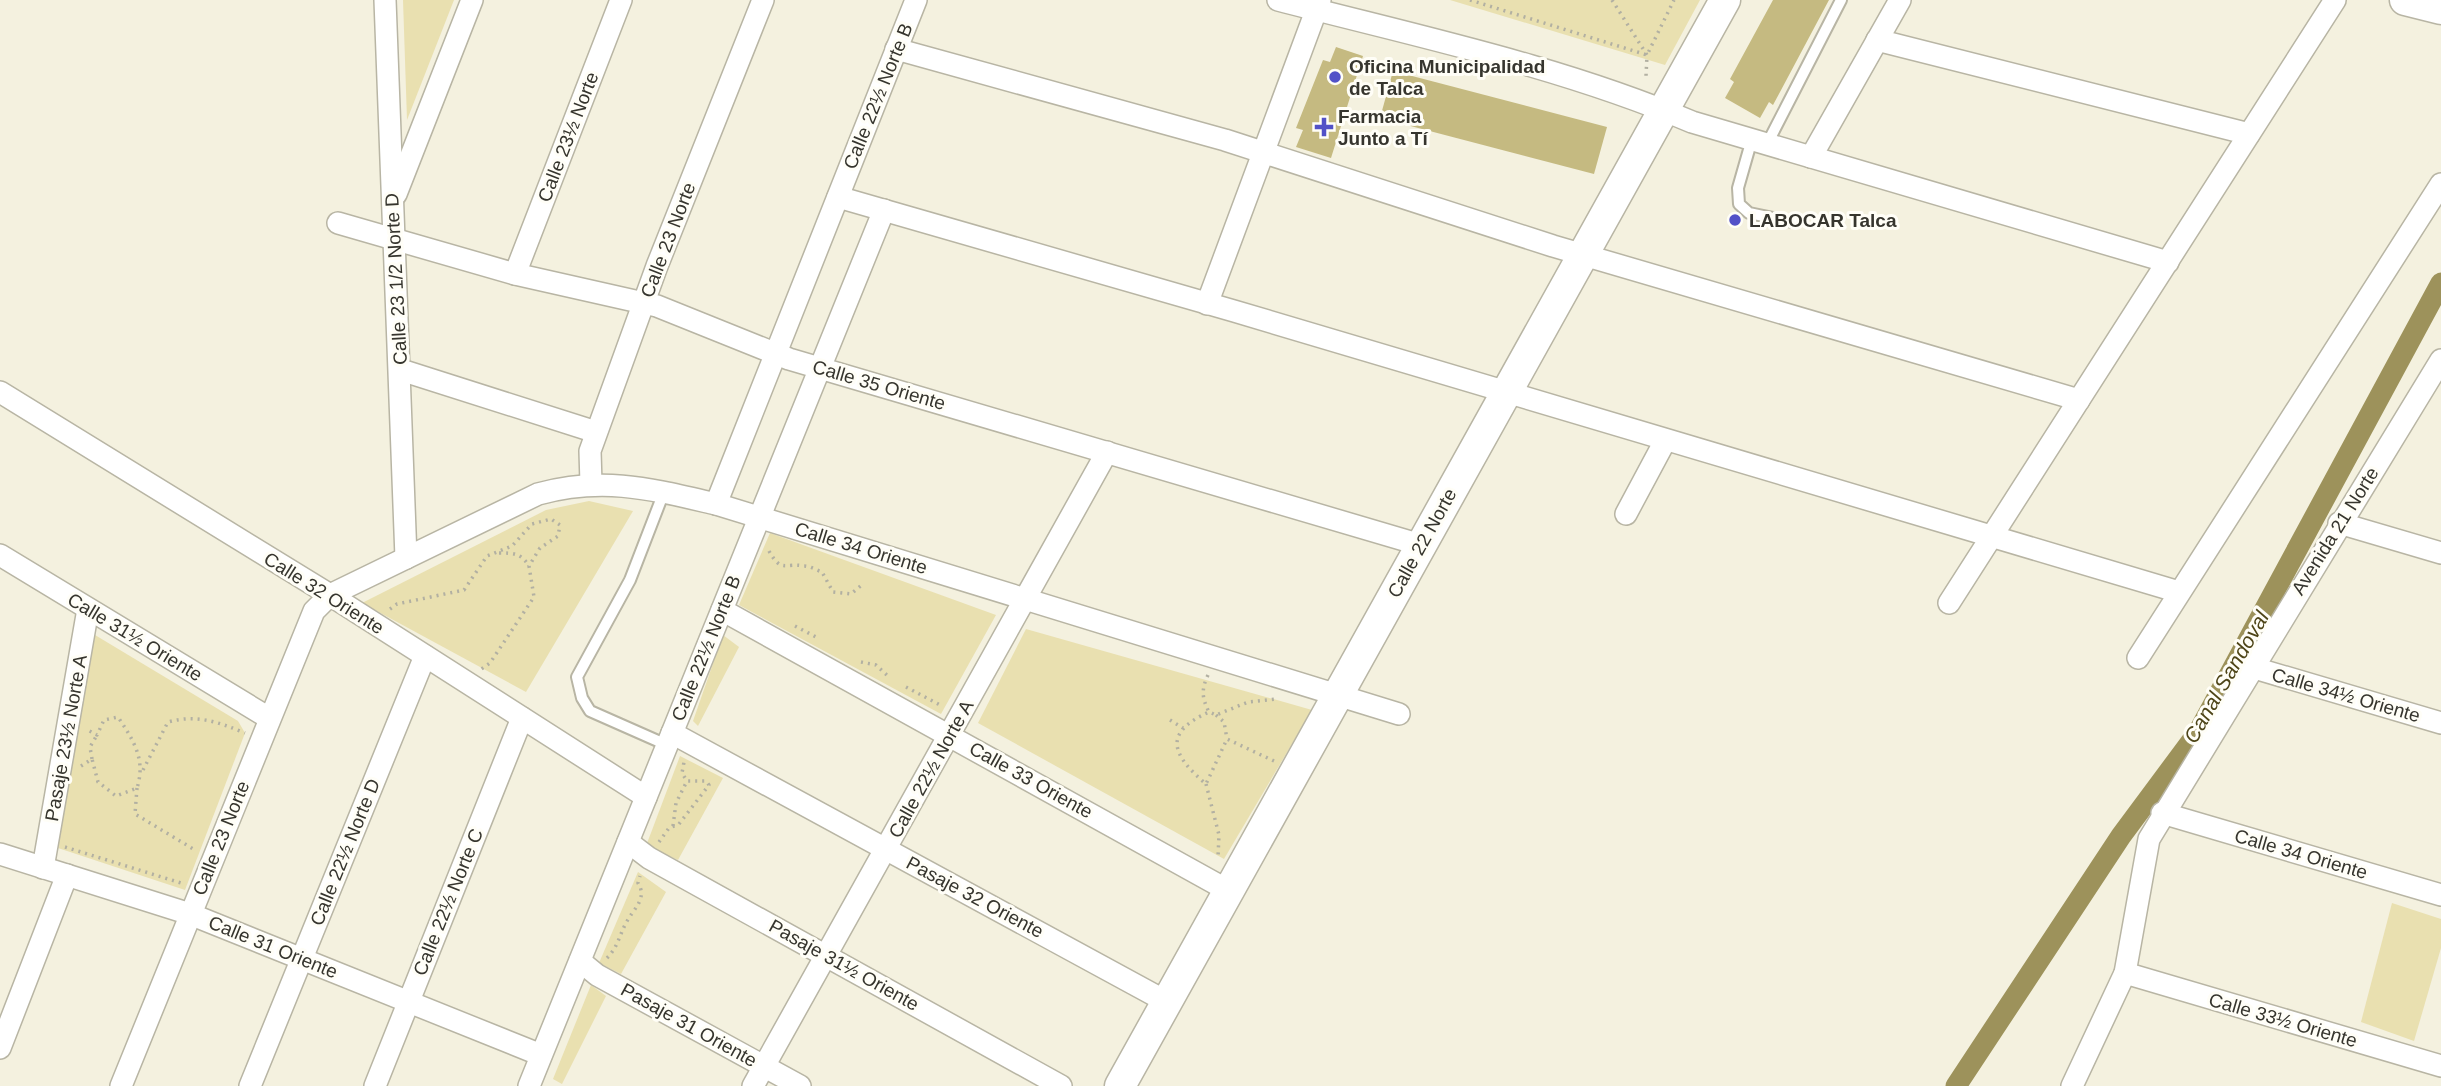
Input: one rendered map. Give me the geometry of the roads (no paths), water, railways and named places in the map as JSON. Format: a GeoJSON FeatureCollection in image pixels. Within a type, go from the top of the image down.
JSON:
{"type":"FeatureCollection","features":[{"type":"Feature","properties":{"kind":"street","name":"Calle 23 1/2 Norte D"},"geometry":{"type":"LineString","coordinates":[[385,0],[406,558]]}},
{"type":"Feature","properties":{"kind":"street"},"geometry":{"type":"LineString","coordinates":[[392,202],[472,0]]}},
{"type":"Feature","properties":{"kind":"street","name":"Calle 23½ Norte"},"geometry":{"type":"LineString","coordinates":[[515,275],[621,0]]}},
{"type":"Feature","properties":{"kind":"street","name":"Calle 23 Norte"},"geometry":{"type":"LineString","coordinates":[[591,484],[588,458],[596,432],[643,302],[763,0]]}},
{"type":"Feature","properties":{"kind":"street","name":"Calle 22½ Norte B"},"geometry":{"type":"LineString","coordinates":[[716,504],[916,0]]}},
{"type":"Feature","properties":{"kind":"street"},"geometry":{"type":"LineString","coordinates":[[1278,0],[1318,4],[1636,99],[1759,142],[2168,262]]}},
{"type":"Feature","properties":{"kind":"street","name":"Calle 22 Norte"},"geometry":{"type":"LineString","coordinates":[[1120,1086],[1167,1002],[1219,885],[1293,775],[1725,0]]}},
{"type":"Feature","properties":{"kind":"street"},"geometry":{"type":"LineString","coordinates":[[1811,157],[1900,0]]}},
{"type":"Feature","properties":{"kind":"street"},"geometry":{"type":"LineString","coordinates":[[1949,603],[2335,0]]}},
{"type":"Feature","properties":{"kind":"street"},"geometry":{"type":"LineString","coordinates":[[2405,0],[2441,9]]}},
{"type":"Feature","properties":{"kind":"street"},"geometry":{"type":"LineString","coordinates":[[1206,304],[1318,4]]}},
{"type":"Feature","properties":{"kind":"street"},"geometry":{"type":"LineString","coordinates":[[1877,40],[2249,134]]}},
{"type":"Feature","properties":{"kind":"street"},"geometry":{"type":"LineString","coordinates":[[896,50],[1226,140],[1261,154],[1583,255],[2079,400]]}},
{"type":"Feature","properties":{"kind":"street"},"geometry":{"type":"LineString","coordinates":[[2138,658],[2441,184]]}},
{"type":"Feature","properties":{"kind":"street"},"geometry":{"type":"LineString","coordinates":[[838,197],[2179,592]]}},
{"type":"Feature","properties":{"kind":"street","name":"Calle 22½ Norte B"},"geometry":{"type":"LineString","coordinates":[[532,1085],[541,1055],[884,210]]}},
{"type":"Feature","properties":{"kind":"street","name":"Calle 35 Oriente"},"geometry":{"type":"LineString","coordinates":[[338,223],[515,275],[643,302],[820,368],[1421,545]]}},
{"type":"Feature","properties":{"kind":"street","name":"Avenida 21 Norte"},"geometry":{"type":"LineString","coordinates":[[2073,1086],[2125,973],[2148,839],[2339,523],[2435,382],[2441,360]]}},
{"type":"Feature","properties":{"kind":"street"},"geometry":{"type":"LineString","coordinates":[[401,370],[596,432]]}},
{"type":"Feature","properties":{"kind":"street","name":"Calle 32 Oriente"},"geometry":{"type":"LineString","coordinates":[[0,392],[330,595],[646,797]]}},
{"type":"Feature","properties":{"kind":"street"},"geometry":{"type":"LineString","coordinates":[[1626,514],[1665,441]]}},
{"type":"Feature","properties":{"kind":"street","name":"Calle 22½ Norte A"},"geometry":{"type":"LineString","coordinates":[[753,1086],[1107,452]]}},
{"type":"Feature","properties":{"kind":"street","name":"Calle 34 Oriente"},"geometry":{"type":"LineString","coordinates":[[330,595],[519,501],[558,489],[591,484],[617,484],[716,504],[1339,693],[1399,714]]}},
{"type":"Feature","properties":{"kind":"street"},"geometry":{"type":"LineString","coordinates":[[2339,523],[2441,553]]}},
{"type":"Feature","properties":{"kind":"street","name":"Calle 31½ Oriente"},"geometry":{"type":"LineString","coordinates":[[0,555],[88,609],[266,727]]}},
{"type":"Feature","properties":{"kind":"street","name":"Calle 23 Norte"},"geometry":{"type":"LineString","coordinates":[[121,1086],[309,619],[319,603],[330,595]]}},
{"type":"Feature","properties":{"kind":"street","name":"Pasaje 23½ Norte A"},"geometry":{"type":"LineString","coordinates":[[45,859],[88,609]]}},
{"type":"Feature","properties":{"kind":"street","name":"Calle 33 Oriente"},"geometry":{"type":"LineString","coordinates":[[722,610],[1219,885]]}},
{"type":"Feature","properties":{"kind":"street","name":"Calle 22½ Norte D"},"geometry":{"type":"LineString","coordinates":[[250,1086],[425,656]]}},
{"type":"Feature","properties":{"kind":"street","name":"Calle 34½ Oriente"},"geometry":{"type":"LineString","coordinates":[[2251,667],[2441,723]]}},
{"type":"Feature","properties":{"kind":"street","name":"Calle 22½ Norte C"},"geometry":{"type":"LineString","coordinates":[[375,1086],[522,718]]}},
{"type":"Feature","properties":{"kind":"street","name":"Pasaje 32 Oriente"},"geometry":{"type":"LineString","coordinates":[[670,739],[692,744],[1167,1002]]}},
{"type":"Feature","properties":{"kind":"street","name":"Calle 34 Oriente"},"geometry":{"type":"LineString","coordinates":[[2162,813],[2441,895]]}},
{"type":"Feature","properties":{"kind":"street","name":"Pasaje 31½ Oriente"},"geometry":{"type":"LineString","coordinates":[[628,842],[649,858],[1061,1086]]}},
{"type":"Feature","properties":{"kind":"street","name":"Calle 31 Oriente"},"geometry":{"type":"LineString","coordinates":[[0,854],[45,859],[67,875],[190,914],[541,1055]]}},
{"type":"Feature","properties":{"kind":"street"},"geometry":{"type":"LineString","coordinates":[[0,1048],[67,875]]}},
{"type":"Feature","properties":{"kind":"street","name":"Pasaje 31 Oriente"},"geometry":{"type":"LineString","coordinates":[[580,961],[597,975],[800,1086]]}},
{"type":"Feature","properties":{"kind":"street","name":"Calle 33½ Oriente"},"geometry":{"type":"LineString","coordinates":[[2125,973],[2441,1066]]}},
{"type":"Feature","properties":{"kind":"lane"},"geometry":{"type":"LineString","coordinates":[[1792,222],[1749,213],[1739,204],[1738,188],[1759,142],[1841,0]]}},
{"type":"Feature","properties":{"kind":"lane"},"geometry":{"type":"LineString","coordinates":[[664,492],[623,597],[577,677],[582,698],[590,711],[670,739]]}},
{"type":"Feature","properties":{"kind":"waterway","name":"Canal Sandoval"},"geometry":{"type":"LineString","coordinates":[[1956,1086],[2121,836],[2199,731],[2441,283]]}},
{"type":"Feature","properties":{"kind":"place","name":"Oficina Municipalidad de Talca"},"geometry":{"type":"Point","coordinates":[1335,77]}},
{"type":"Feature","properties":{"kind":"place","name":"Farmacia Junto a Tí"},"geometry":{"type":"Point","coordinates":[1324,127]}},
{"type":"Feature","properties":{"kind":"place","name":"LABOCAR Talca"},"geometry":{"type":"Point","coordinates":[1735,220]}}]}
